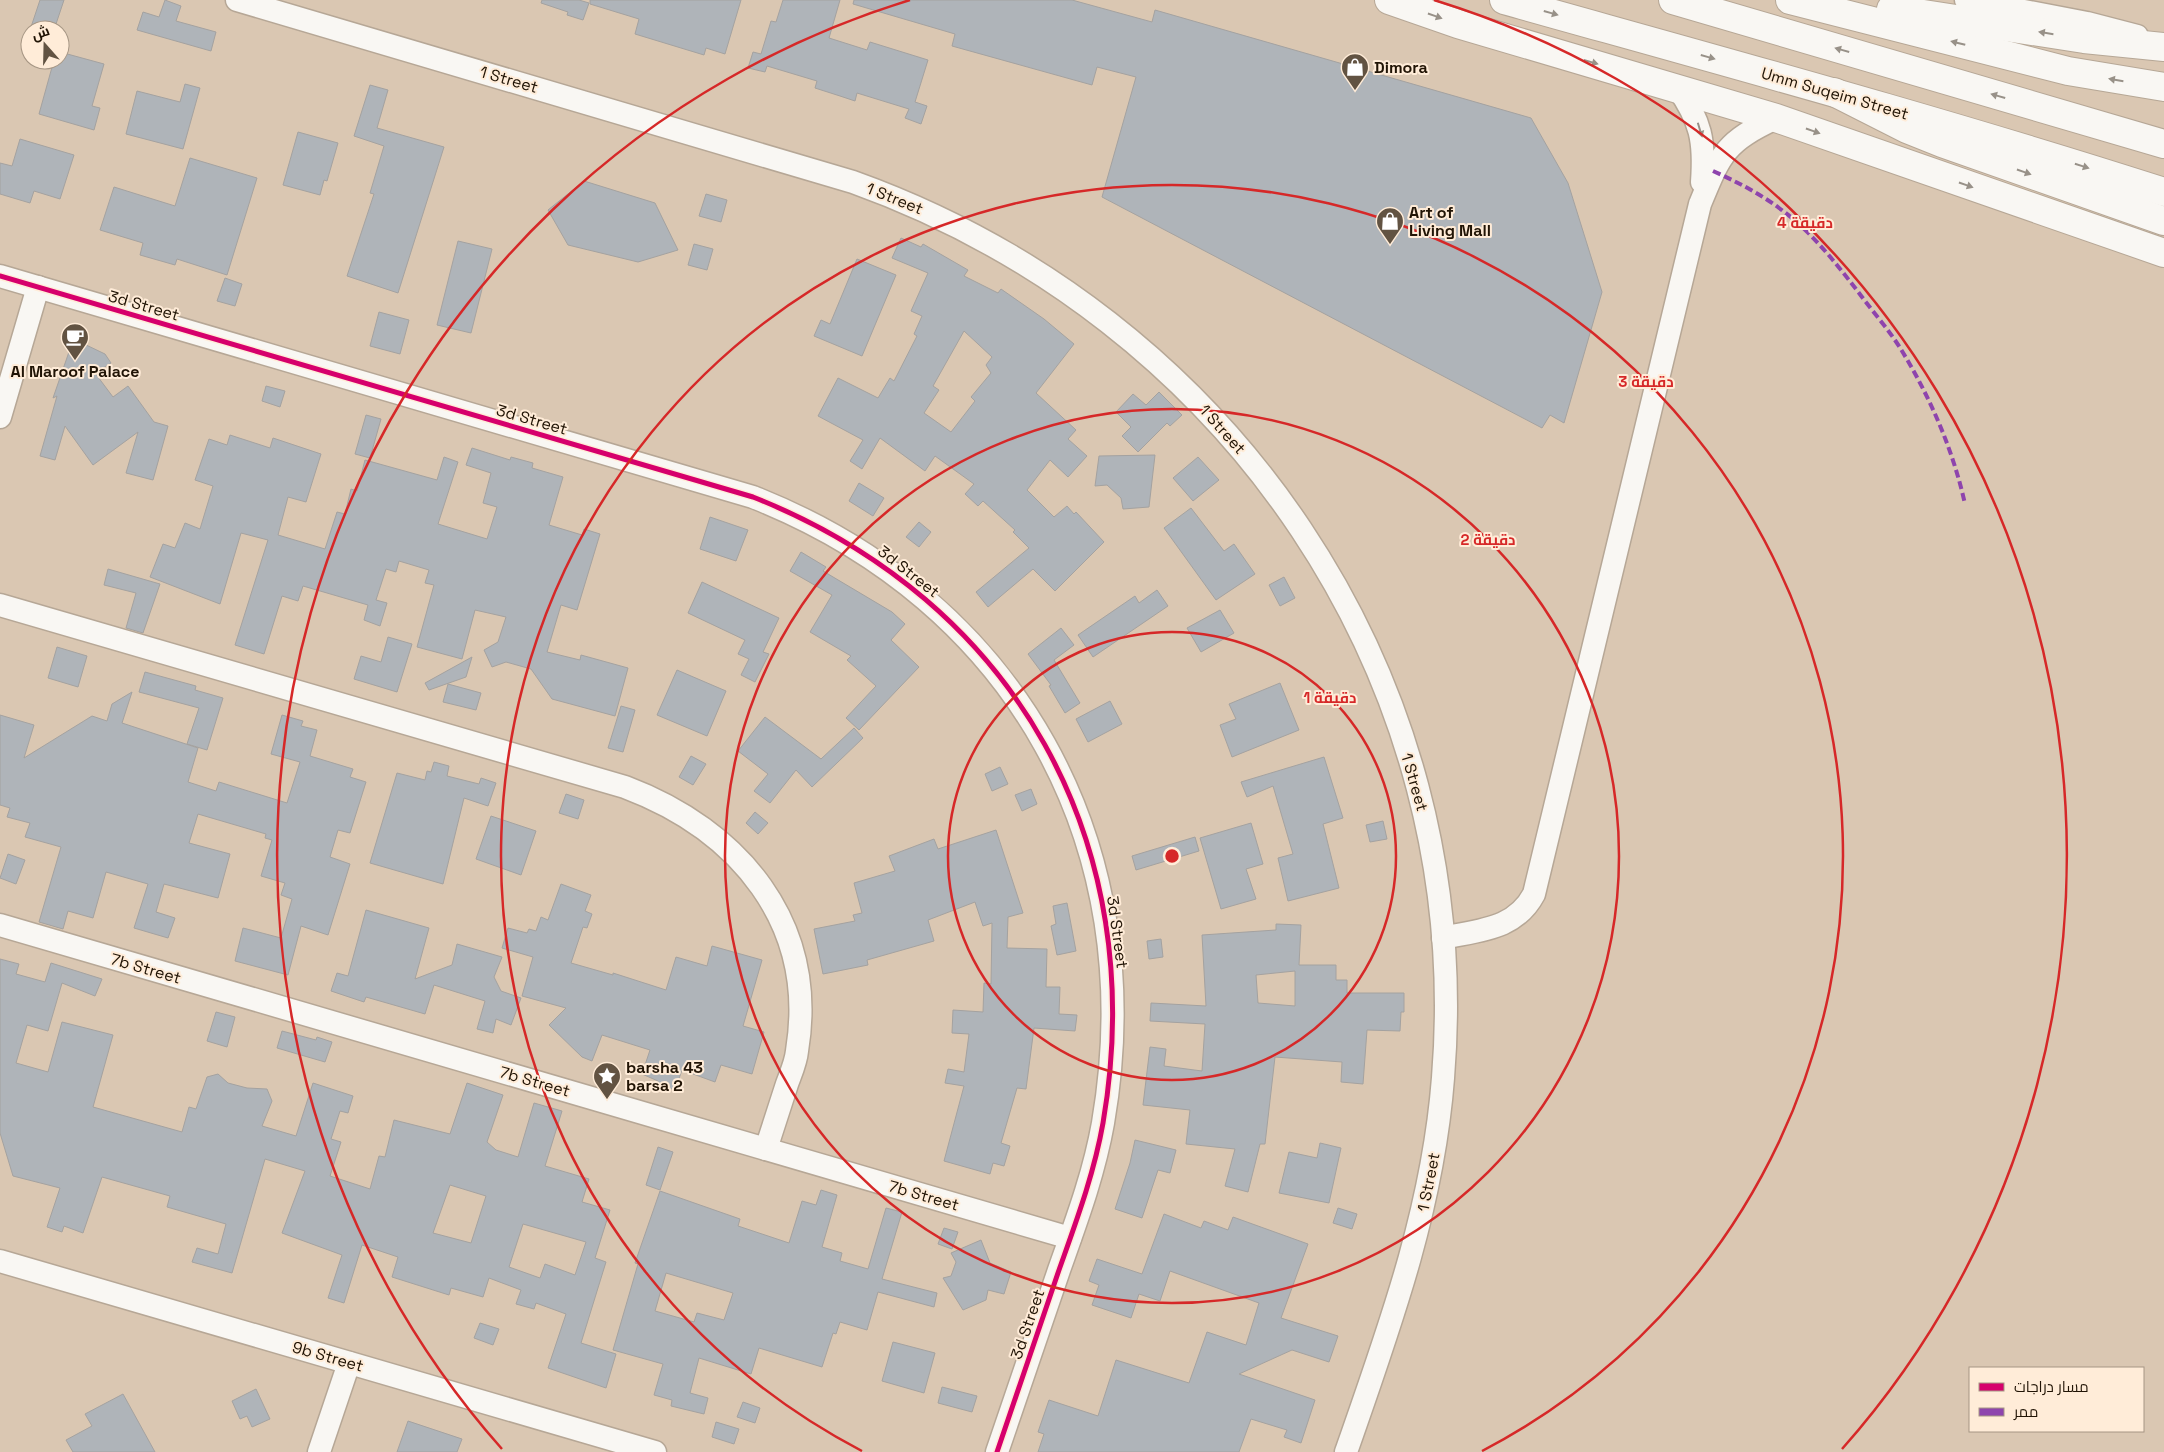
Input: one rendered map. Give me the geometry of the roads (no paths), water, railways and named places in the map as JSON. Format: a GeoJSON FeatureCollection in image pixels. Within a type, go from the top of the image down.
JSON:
{"type":"FeatureCollection","features":[{"type":"Feature","properties":{"kind":"main road"},"geometry":{"type":"LineString","coordinates":[[1389,0],[1458,24],[1678,87],[1776,118],[2164,253]]}},
{"type":"Feature","properties":{"kind":"main road","name":"Umm Suqeim Street"},"geometry":{"type":"LineString","coordinates":[[1504,0],[1834,92],[2048,155],[2164,192]]}},
{"type":"Feature","properties":{"kind":"main road"},"geometry":{"type":"LineString","coordinates":[[1673,0],[2164,144]]}},
{"type":"Feature","properties":{"kind":"main road"},"geometry":{"type":"LineString","coordinates":[[1790,0],[2068,71],[2164,88]]}},
{"type":"Feature","properties":{"kind":"main road"},"geometry":{"type":"LineString","coordinates":[[1847,0],[1920,15],[2084,39],[2164,47]]}},
{"type":"Feature","properties":{"kind":"main road"},"geometry":{"type":"LineString","coordinates":[[1834,92],[1906,129],[2164,221]]}},
{"type":"Feature","properties":{"kind":"street","name":"1 Street"},"geometry":{"type":"LineString","coordinates":[[237,0],[627,113],[887,194],[951,222],[1043,275],[1121,331],[1189,392],[1250,459],[1303,532],[1338,589],[1380,678],[1408,754],[1431,846],[1439,892],[1443,938],[1446,1032],[1439,1124],[1432,1169],[1422,1214],[1397,1305],[1346,1452]]}},
{"type":"Feature","properties":{"kind":"street"},"geometry":{"type":"LineString","coordinates":[[1966,0],[2096,25],[2141,36],[2164,47]]}},
{"type":"Feature","properties":{"kind":"street"},"geometry":{"type":"LineString","coordinates":[[1678,87],[1695,116],[1703,141],[1700,204]]}},
{"type":"Feature","properties":{"kind":"street"},"geometry":{"type":"LineString","coordinates":[[1443,938],[1508,922],[1528,906],[1534,894],[1700,204],[1718,159],[1726,149],[1747,132],[1776,118]]}},
{"type":"Feature","properties":{"kind":"street","name":"3d Street"},"geometry":{"type":"LineString","coordinates":[[0,276],[753,497],[814,524],[865,553],[898,577],[949,620],[972,644],[1014,695],[1049,751],[1085,836],[1104,908],[1112,974],[1112,1050],[1102,1127],[1083,1201],[997,1452]]}},
{"type":"Feature","properties":{"kind":"street"},"geometry":{"type":"LineString","coordinates":[[0,417],[38,287]]}},
{"type":"Feature","properties":{"kind":"street"},"geometry":{"type":"LineString","coordinates":[[0,604],[625,787],[668,804],[702,826],[732,851],[763,887],[785,932],[798,980],[800,1029],[797,1053],[766,1149]]}},
{"type":"Feature","properties":{"kind":"street","name":"7b Street"},"geometry":{"type":"LineString","coordinates":[[0,925],[1070,1238]]}},
{"type":"Feature","properties":{"kind":"street","name":"9b Street"},"geometry":{"type":"LineString","coordinates":[[0,1261],[655,1452]]}},
{"type":"Feature","properties":{"kind":"street"},"geometry":{"type":"LineString","coordinates":[[318,1452],[349,1363]]}},
{"type":"Feature","properties":{"kind":"place","name":"Dimora"},"geometry":{"type":"Point","coordinates":[1355,91]}},
{"type":"Feature","properties":{"kind":"place","name":"Art of Living Mall"},"geometry":{"type":"Point","coordinates":[1390,245]}},
{"type":"Feature","properties":{"kind":"place","name":"Al Maroof Palace"},"geometry":{"type":"Point","coordinates":[75,361]}},
{"type":"Feature","properties":{"kind":"place","name":"barsha 43 barsa 2"},"geometry":{"type":"Point","coordinates":[607,1100]}}]}
